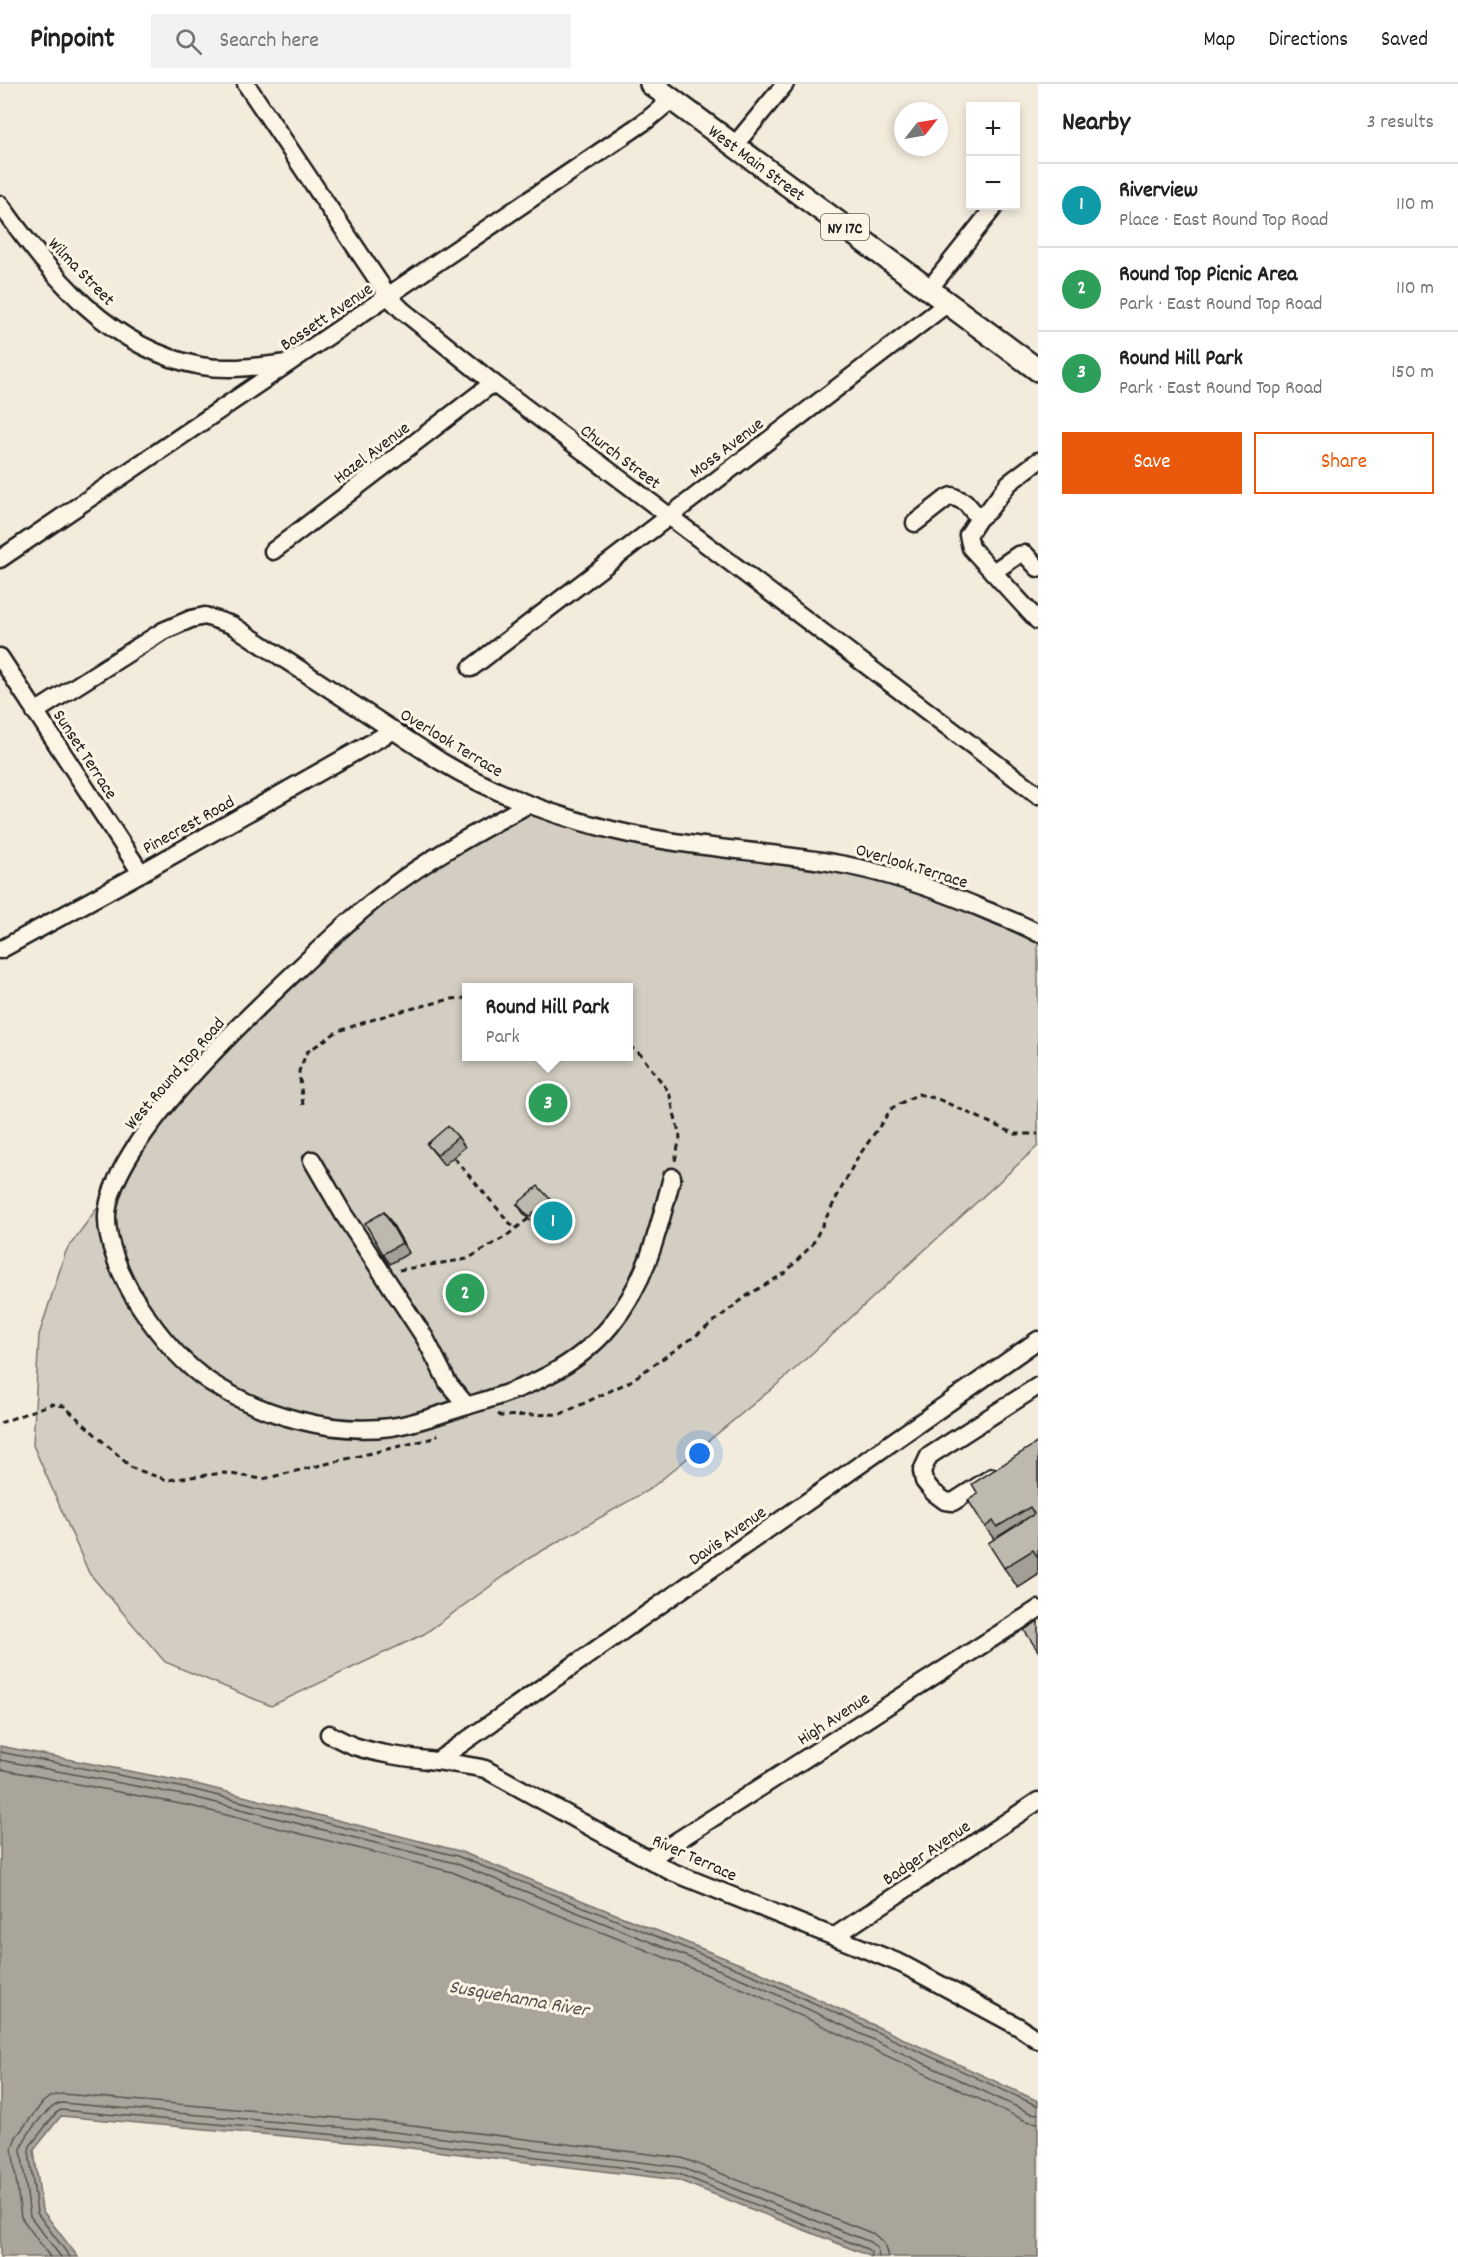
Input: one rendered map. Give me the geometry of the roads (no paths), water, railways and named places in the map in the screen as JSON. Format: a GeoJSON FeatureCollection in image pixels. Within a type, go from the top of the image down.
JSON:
{"type":"FeatureCollection","features":[{"type":"Feature","properties":{"kind":"main road","name":"West Main Street"},"geometry":{"type":"LineString","coordinates":[[651,84],[1038,370]]}},
{"type":"Feature","properties":{"kind":"street","name":"Church Street"},"geometry":{"type":"LineString","coordinates":[[246,84],[389,297],[402,310],[493,383],[1038,795]]}},
{"type":"Feature","properties":{"kind":"street"},"geometry":{"type":"LineString","coordinates":[[734,146],[785,84]]}},
{"type":"Feature","properties":{"kind":"street","name":"Bassett Avenue"},"geometry":{"type":"LineString","coordinates":[[0,559],[389,297],[647,120],[671,100]]}},
{"type":"Feature","properties":{"kind":"street","name":"Wilma Street"},"geometry":{"type":"LineString","coordinates":[[0,204],[54,276],[86,309],[120,333],[169,357],[203,366],[244,368],[292,362]]}},
{"type":"Feature","properties":{"kind":"street"},"geometry":{"type":"LineString","coordinates":[[930,288],[992,210]]}},
{"type":"Feature","properties":{"kind":"street","name":"Moss Avenue"},"geometry":{"type":"LineString","coordinates":[[471,668],[948,303]]}},
{"type":"Feature","properties":{"kind":"street","name":"Hazel Avenue"},"geometry":{"type":"LineString","coordinates":[[273,551],[493,383]]}},
{"type":"Feature","properties":{"kind":"street"},"geometry":{"type":"LineString","coordinates":[[1038,461],[1009,483],[988,511],[978,518],[968,536],[971,548],[1038,621]]}},
{"type":"Feature","properties":{"kind":"street"},"geometry":{"type":"LineString","coordinates":[[915,523],[946,498],[952,496],[965,502],[978,518]]}},
{"type":"Feature","properties":{"kind":"street"},"geometry":{"type":"LineString","coordinates":[[993,572],[1018,555],[1025,554],[1038,568]]}},
{"type":"Feature","properties":{"kind":"street","name":"Overlook Terrace"},"geometry":{"type":"LineString","coordinates":[[35,712],[163,631],[191,619],[210,616],[232,625],[475,782],[527,806],[612,830],[651,838],[830,862],[882,874],[938,890],[1035,928]]}},
{"type":"Feature","properties":{"kind":"street","name":"Sunset Terrace"},"geometry":{"type":"LineString","coordinates":[[0,657],[141,873]]}},
{"type":"Feature","properties":{"kind":"street","name":"Pinecrest Road"},"geometry":{"type":"LineString","coordinates":[[0,950],[394,730]]}},
{"type":"Feature","properties":{"kind":"street","name":"West Round Top Road"},"geometry":{"type":"LineString","coordinates":[[527,806],[454,845],[391,887],[353,918],[254,1011],[194,1074],[135,1147],[114,1183],[106,1210],[111,1246],[119,1269],[131,1293],[171,1349],[208,1381],[261,1407],[299,1420],[364,1428],[401,1425],[475,1403],[546,1377],[579,1357],[611,1326],[636,1289],[653,1251],[672,1177]]}},
{"type":"Feature","properties":{"kind":"street"},"geometry":{"type":"LineString","coordinates":[[312,1160],[425,1338],[448,1383],[475,1403]]}},
{"type":"Feature","properties":{"kind":"street","name":"Davis Avenue"},"geometry":{"type":"LineString","coordinates":[[437,1761],[1038,1340]]}},
{"type":"Feature","properties":{"kind":"street"},"geometry":{"type":"LineString","coordinates":[[1010,1465],[953,1502],[945,1501],[933,1492],[924,1481],[921,1471],[929,1456],[1038,1386]]}},
{"type":"Feature","properties":{"kind":"street","name":"High Avenue"},"geometry":{"type":"LineString","coordinates":[[649,1859],[1038,1609]]}},
{"type":"Feature","properties":{"kind":"street","name":"River Terrace"},"geometry":{"type":"LineString","coordinates":[[329,1734],[354,1746],[391,1755],[485,1769],[670,1870],[902,1964],[1019,2027],[1038,2040]]}},
{"type":"Feature","properties":{"kind":"street","name":"Badger Avenue"},"geometry":{"type":"LineString","coordinates":[[835,1936],[1038,1800]]}},
{"type":"Feature","properties":{"kind":"water","name":"Susquehanna River"},"geometry":{"type":"Polygon","coordinates":[[[0,1746],[196,1784],[459,1851],[757,1971],[1038,2101],[1038,2257],[872,2257],[678,2180],[393,2146],[61,2116],[34,2150],[42,2210],[78,2257],[0,2257],[0,1746]]]}},
{"type":"Feature","properties":{"kind":"place","name":"Round Hill Park"},"geometry":{"type":"Point","coordinates":[548,1103]}},
{"type":"Feature","properties":{"kind":"place","name":"Riverview"},"geometry":{"type":"Point","coordinates":[553,1221]}},
{"type":"Feature","properties":{"kind":"place","name":"Round Top Picnic Area"},"geometry":{"type":"Point","coordinates":[465,1293]}}]}
